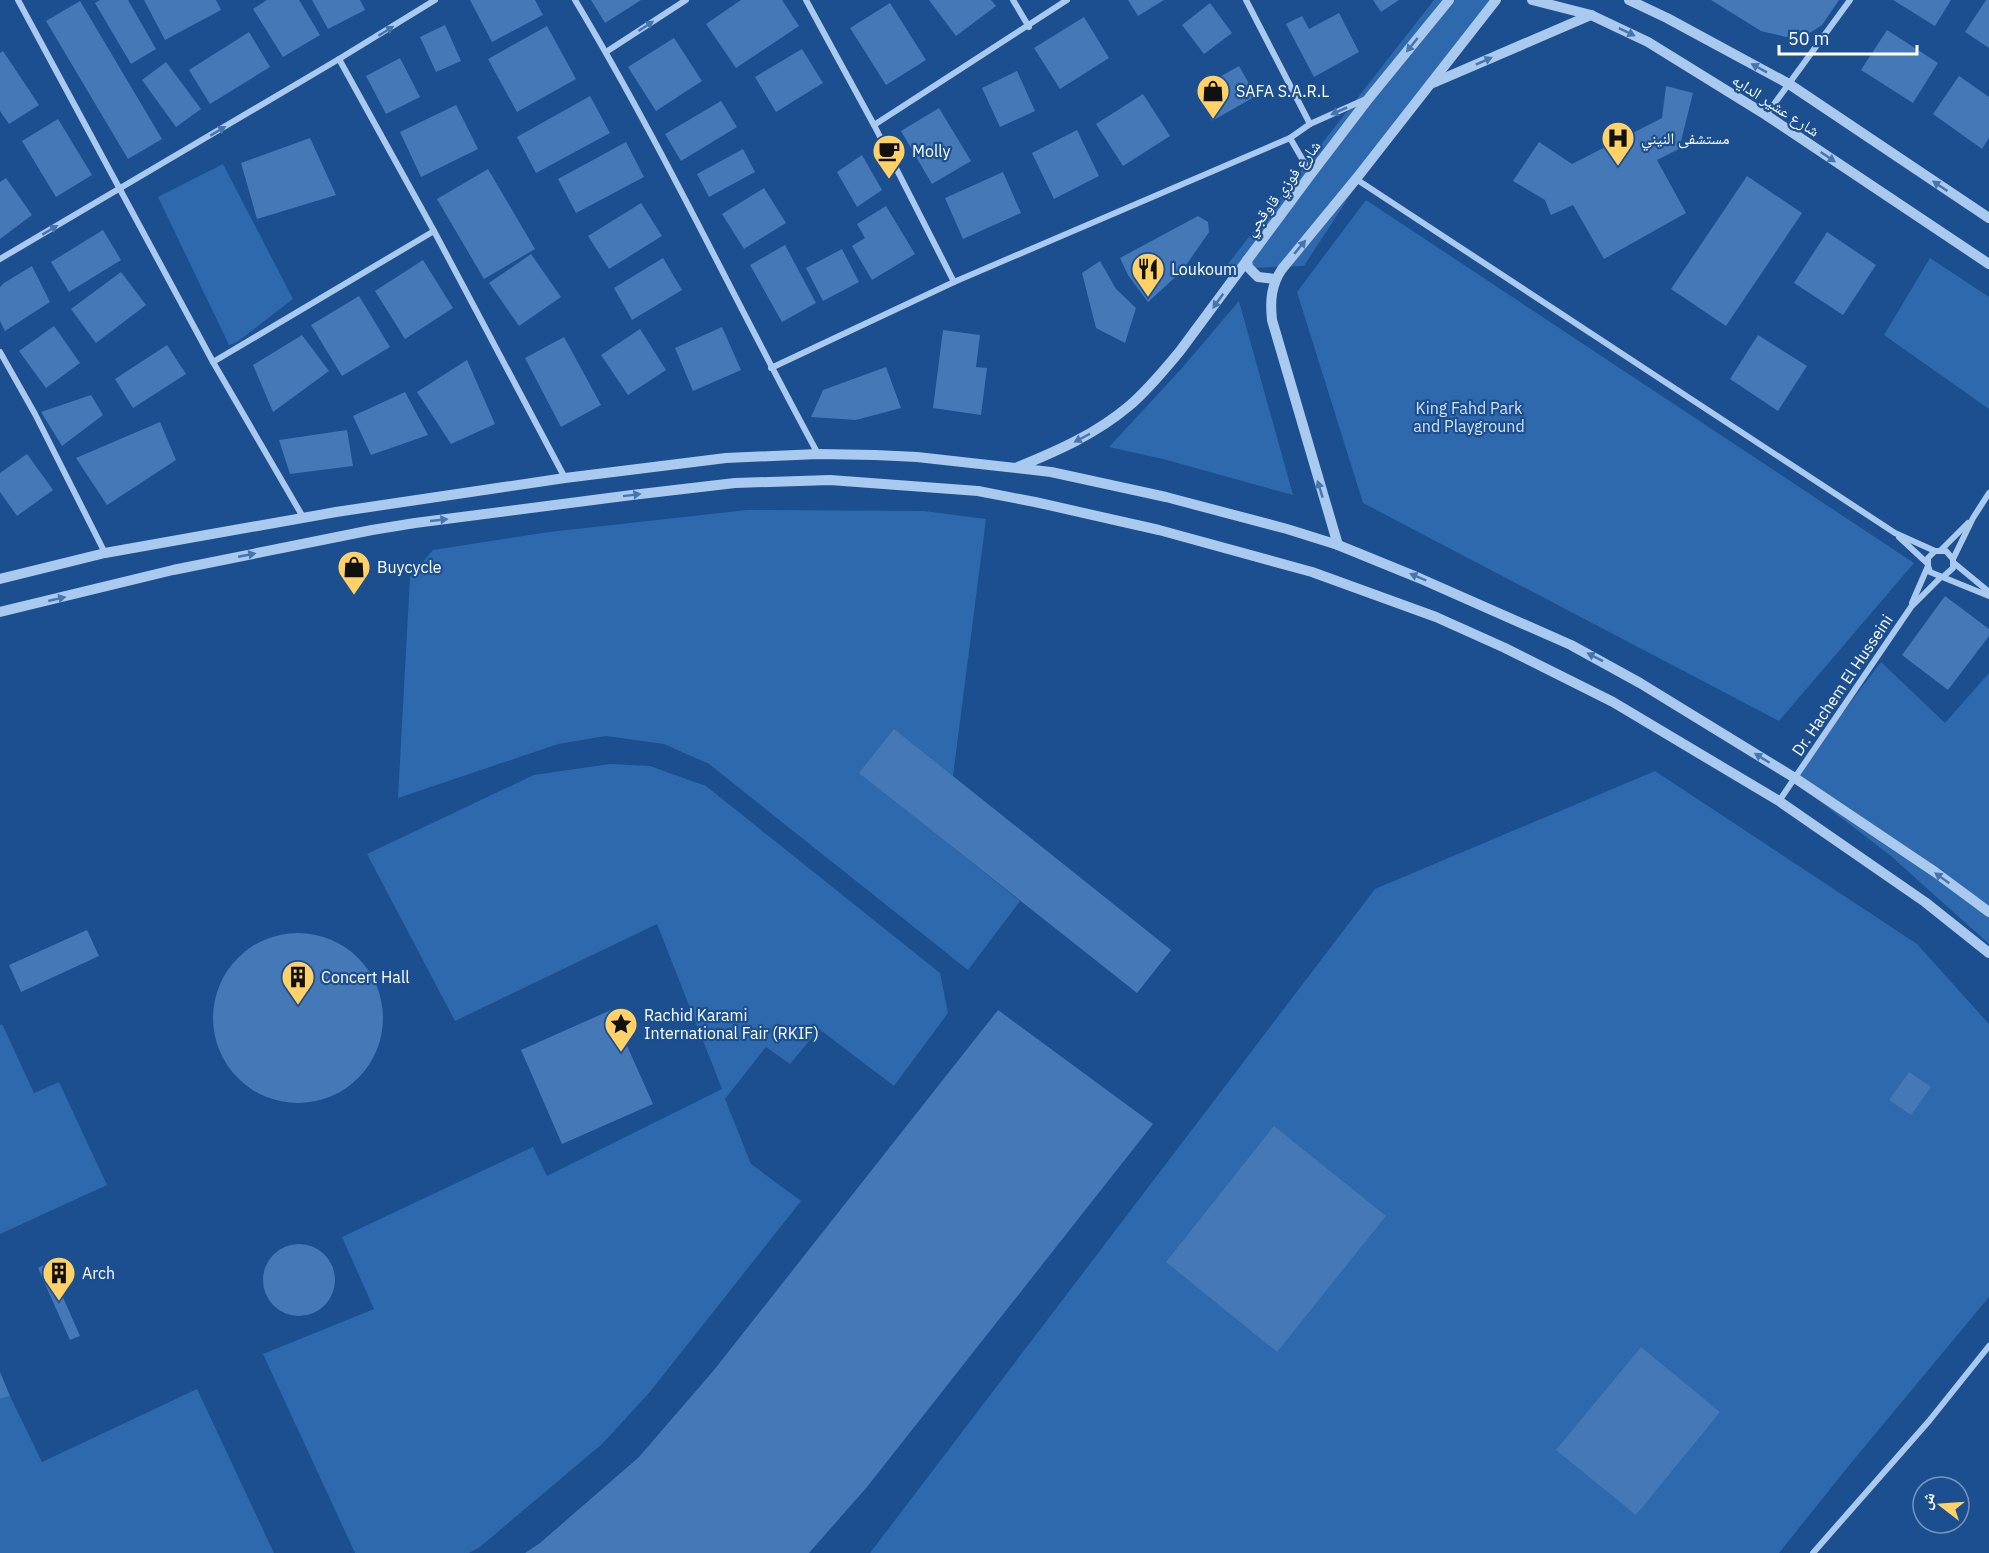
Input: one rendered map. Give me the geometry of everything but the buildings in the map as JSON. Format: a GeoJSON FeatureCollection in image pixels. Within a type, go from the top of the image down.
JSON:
{"type":"FeatureCollection","features":[{"type":"Feature","properties":{"kind":"street"},"geometry":{"type":"LineString","coordinates":[[18,0],[213,362],[303,517]]}},
{"type":"Feature","properties":{"kind":"street"},"geometry":{"type":"LineString","coordinates":[[0,260],[435,0]]}},
{"type":"Feature","properties":{"kind":"street"},"geometry":{"type":"LineString","coordinates":[[575,0],[606,52],[705,236],[771,368],[818,454]]}},
{"type":"Feature","properties":{"kind":"street"},"geometry":{"type":"LineString","coordinates":[[606,52],[686,0]]}},
{"type":"Feature","properties":{"kind":"street"},"geometry":{"type":"LineString","coordinates":[[806,0],[874,125],[954,282]]}},
{"type":"Feature","properties":{"kind":"street"},"geometry":{"type":"LineString","coordinates":[[1012,0],[1029,27]]}},
{"type":"Feature","properties":{"kind":"street"},"geometry":{"type":"LineString","coordinates":[[874,125],[1029,27],[1067,0]]}},
{"type":"Feature","properties":{"kind":"street"},"geometry":{"type":"LineString","coordinates":[[1246,0],[1310,124]]}},
{"type":"Feature","properties":{"kind":"street"},"geometry":{"type":"LineString","coordinates":[[1439,13],[1440,0]]}},
{"type":"Feature","properties":{"kind":"street","name":"شارع فوزي قاوقجي"},"geometry":{"type":"LineString","coordinates":[[1017,467],[1084,437],[1106,424],[1130,405],[1180,351],[1369,98],[1449,0]]}},
{"type":"Feature","properties":{"kind":"street"},"geometry":{"type":"LineString","coordinates":[[1338,545],[1272,320],[1270,306],[1275,279],[1496,0]]}},
{"type":"Feature","properties":{"kind":"street","name":"شارع عشير الدايه"},"geometry":{"type":"LineString","coordinates":[[1532,0],[1591,15],[1648,42],[1766,115],[1989,264]]}},
{"type":"Feature","properties":{"kind":"street","name":"شارع عشير الدايه"},"geometry":{"type":"LineString","coordinates":[[1629,0],[1789,84],[1989,218]]}},
{"type":"Feature","properties":{"kind":"street"},"geometry":{"type":"LineString","coordinates":[[1766,115],[1850,0]]}},
{"type":"Feature","properties":{"kind":"street"},"geometry":{"type":"LineString","coordinates":[[1430,85],[1591,15]]}},
{"type":"Feature","properties":{"kind":"street"},"geometry":{"type":"LineString","coordinates":[[339,59],[434,231],[565,478]]}},
{"type":"Feature","properties":{"kind":"street"},"geometry":{"type":"LineString","coordinates":[[771,368],[954,282],[1290,138],[1310,124],[1369,98]]}},
{"type":"Feature","properties":{"kind":"street"},"geometry":{"type":"LineString","coordinates":[[1290,138],[1311,174]]}},
{"type":"Feature","properties":{"kind":"street"},"geometry":{"type":"LineString","coordinates":[[1356,179],[1895,533],[1927,565],[1930,572],[1989,596]]}},
{"type":"Feature","properties":{"kind":"street"},"geometry":{"type":"LineString","coordinates":[[213,362],[434,231]]}},
{"type":"Feature","properties":{"kind":"street"},"geometry":{"type":"LineString","coordinates":[[1247,260],[1248,267],[1258,277],[1275,279]]}},
{"type":"Feature","properties":{"kind":"street"},"geometry":{"type":"LineString","coordinates":[[0,352],[35,414],[105,553]]}},
{"type":"Feature","properties":{"kind":"street"},"geometry":{"type":"LineString","coordinates":[[0,579],[105,553],[233,532],[303,517],[565,478],[726,458],[818,454],[917,457],[1070,475],[1166,497],[1338,545],[1450,591],[1580,650],[1640,683],[1795,778],[1989,912]]}},
{"type":"Feature","properties":{"kind":"street"},"geometry":{"type":"LineString","coordinates":[[0,612],[213,562],[415,523],[735,483],[830,480],[950,488],[1035,502],[1181,536],[1312,572],[1393,601],[1496,644],[1603,697],[1779,801],[1925,902],[1989,953]]}},
{"type":"Feature","properties":{"kind":"street"},"geometry":{"type":"LineString","coordinates":[[1943,576],[1949,573],[1973,518],[1989,493]]}},
{"type":"Feature","properties":{"kind":"street"},"geometry":{"type":"LineString","coordinates":[[1927,565],[1931,554],[1973,518]]}},
{"type":"Feature","properties":{"kind":"street"},"geometry":{"type":"LineString","coordinates":[[1895,533],[1946,551],[1954,561],[1989,591]]}},
{"type":"Feature","properties":{"kind":"street","name":"Dr. Hachem El Husseini"},"geometry":{"type":"LineString","coordinates":[[1911,607],[1927,565]]}},
{"type":"Feature","properties":{"kind":"street","name":"Dr. Hachem El Husseini"},"geometry":{"type":"LineString","coordinates":[[1779,801],[1911,607],[1943,576]]}},
{"type":"Feature","properties":{"kind":"street"},"geometry":{"type":"LineString","coordinates":[[1813,1553],[1929,1421],[1989,1346]]}},
{"type":"Feature","properties":{"kind":"green space"},"geometry":{"type":"Polygon","coordinates":[[[1434,0],[1501,0],[1367,169],[1304,266],[1224,269],[1434,0]]]}},
{"type":"Feature","properties":{"kind":"green space"},"geometry":{"type":"Polygon","coordinates":[[[223,164],[293,299],[237,342],[229,345],[158,197],[223,164]]]}},
{"type":"Feature","properties":{"kind":"green space","name":"King Fahd Park and Playground"},"geometry":{"type":"Polygon","coordinates":[[[1366,200],[1914,563],[1779,721],[1363,503],[1297,292],[1366,200]]]}},
{"type":"Feature","properties":{"kind":"green space"},"geometry":{"type":"Polygon","coordinates":[[[1930,258],[1989,297],[1989,409],[1884,335],[1930,258]]]}},
{"type":"Feature","properties":{"kind":"green space"},"geometry":{"type":"Polygon","coordinates":[[[1239,301],[1293,495],[1163,459],[1109,447],[1182,368],[1239,301]]]}},
{"type":"Feature","properties":{"kind":"green space"},"geometry":{"type":"Polygon","coordinates":[[[747,510],[924,511],[986,519],[953,776],[860,773],[1020,901],[968,970],[709,764],[664,744],[606,736],[558,744],[398,798],[410,577],[433,550],[549,532],[747,510]]]}},
{"type":"Feature","properties":{"kind":"green space"},"geometry":{"type":"Polygon","coordinates":[[[1881,662],[1945,723],[1989,673],[1989,944],[1891,856],[1792,780],[1881,662]]]}},
{"type":"Feature","properties":{"kind":"green space"},"geometry":{"type":"Polygon","coordinates":[[[610,764],[650,766],[706,786],[940,973],[948,1013],[894,1086],[819,1029],[790,1064],[766,1047],[725,1099],[751,1164],[801,1201],[649,1393],[602,1444],[480,1547],[469,1553],[355,1553],[263,1354],[374,1309],[342,1237],[533,1147],[547,1176],[722,1089],[657,924],[455,1021],[367,854],[534,775],[610,764]]]}},
{"type":"Feature","properties":{"kind":"green space"},"geometry":{"type":"Polygon","coordinates":[[[1655,771],[1917,944],[1989,1024],[1989,1297],[1779,1553],[870,1553],[1375,889],[1655,771]]]}},
{"type":"Feature","properties":{"kind":"green space"},"geometry":{"type":"Polygon","coordinates":[[[2,1024],[34,1093],[59,1082],[107,1185],[0,1234],[0,1025],[2,1024]]]}},
{"type":"Feature","properties":{"kind":"green space"},"geometry":{"type":"Polygon","coordinates":[[[197,1389],[274,1553],[0,1553],[0,1399],[10,1396],[42,1462],[197,1389]]]}},
{"type":"Feature","properties":{"kind":"place","name":"SAFA S.A.R.L"},"geometry":{"type":"Point","coordinates":[1213,120]}},
{"type":"Feature","properties":{"kind":"place","name":"مستشفى النيني"},"geometry":{"type":"Point","coordinates":[1618,167]}},
{"type":"Feature","properties":{"kind":"place","name":"Molly"},"geometry":{"type":"Point","coordinates":[889,180]}},
{"type":"Feature","properties":{"kind":"place","name":"Loukoum"},"geometry":{"type":"Point","coordinates":[1148,298]}},
{"type":"Feature","properties":{"kind":"place","name":"Buycycle"},"geometry":{"type":"Point","coordinates":[354,596]}},
{"type":"Feature","properties":{"kind":"place","name":"Concert Hall"},"geometry":{"type":"Point","coordinates":[298,1006]}},
{"type":"Feature","properties":{"kind":"place","name":"Rachid Karami International Fair (RKIF)"},"geometry":{"type":"Point","coordinates":[621,1053]}},
{"type":"Feature","properties":{"kind":"place","name":"Arch"},"geometry":{"type":"Point","coordinates":[59,1302]}}]}
